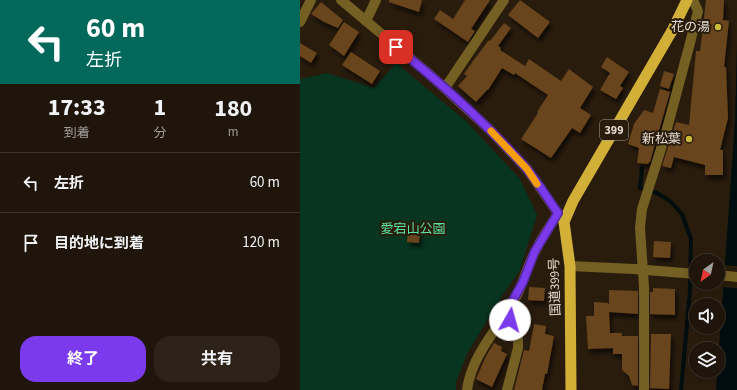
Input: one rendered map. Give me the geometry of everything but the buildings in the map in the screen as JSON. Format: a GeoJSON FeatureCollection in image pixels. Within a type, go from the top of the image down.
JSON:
{"type":"FeatureCollection","features":[{"type":"Feature","properties":{"kind":"highway","name":"国道399号"},"geometry":{"type":"LineString","coordinates":[[570,390],[570,266],[561,217],[572,201],[669,36],[686,0]]}},
{"type":"Feature","properties":{"kind":"street"},"geometry":{"type":"LineString","coordinates":[[300,22],[311,0]]}},
{"type":"Feature","properties":{"kind":"street"},"geometry":{"type":"LineString","coordinates":[[341,0],[445,88],[489,129],[527,169],[561,217],[535,251],[523,282],[480,354],[470,377],[467,390]]}},
{"type":"Feature","properties":{"kind":"street"},"geometry":{"type":"LineString","coordinates":[[366,21],[376,0]]}},
{"type":"Feature","properties":{"kind":"street"},"geometry":{"type":"LineString","coordinates":[[445,88],[504,0]]}},
{"type":"Feature","properties":{"kind":"street"},"geometry":{"type":"LineString","coordinates":[[644,390],[644,287],[640,228],[642,209],[665,136],[698,11],[693,0]]}},
{"type":"Feature","properties":{"kind":"street"},"geometry":{"type":"LineString","coordinates":[[570,266],[689,273]]}},
{"type":"Feature","properties":{"kind":"street"},"geometry":{"type":"LineString","coordinates":[[725,276],[737,277]]}},
{"type":"Feature","properties":{"kind":"street"},"geometry":{"type":"LineString","coordinates":[[507,311],[518,339],[518,348],[507,390]]}},
{"type":"Feature","properties":{"kind":"green space","name":"愛宕山公園"},"geometry":{"type":"Polygon","coordinates":[[[396,63],[466,121],[520,179],[537,215],[520,270],[500,299],[467,354],[456,382],[456,390],[300,390],[300,79],[327,73],[374,88],[396,63]]]}},
{"type":"Feature","properties":{"kind":"shaded area"},"geometry":{"type":"Polygon","coordinates":[[[737,45],[737,390],[716,390],[717,378],[725,378],[725,342],[719,342],[720,334],[725,334],[725,298],[723,298],[723,290],[725,290],[725,263],[735,122],[737,45]]]}},
{"type":"Feature","properties":{"kind":"pier"},"geometry":{"type":"Polygon","coordinates":[[[725,265],[737,266],[737,288],[725,287],[725,265]]]}},
{"type":"Feature","properties":{"kind":"waterway"},"geometry":{"type":"LineString","coordinates":[[642,168],[640,188],[657,193],[670,201],[682,214],[691,239],[690,291],[681,390]]}},
{"type":"Feature","properties":{"kind":"slow traffic"},"geometry":{"type":"LineString","coordinates":[[491,131],[527,169],[537,184]]}},
{"type":"Feature","properties":{"kind":"place","name":"花の湯"},"geometry":{"type":"Point","coordinates":[718,27]}},
{"type":"Feature","properties":{"kind":"place","name":"新松葉"},"geometry":{"type":"Point","coordinates":[689,139]}},
{"type":"Feature","properties":{"kind":"route"},"geometry":{"type":"LineString","coordinates":[[396,47],[428,73],[489,129],[527,169],[558,213],[535,251],[523,282],[507,311],[510,320]]}}]}
